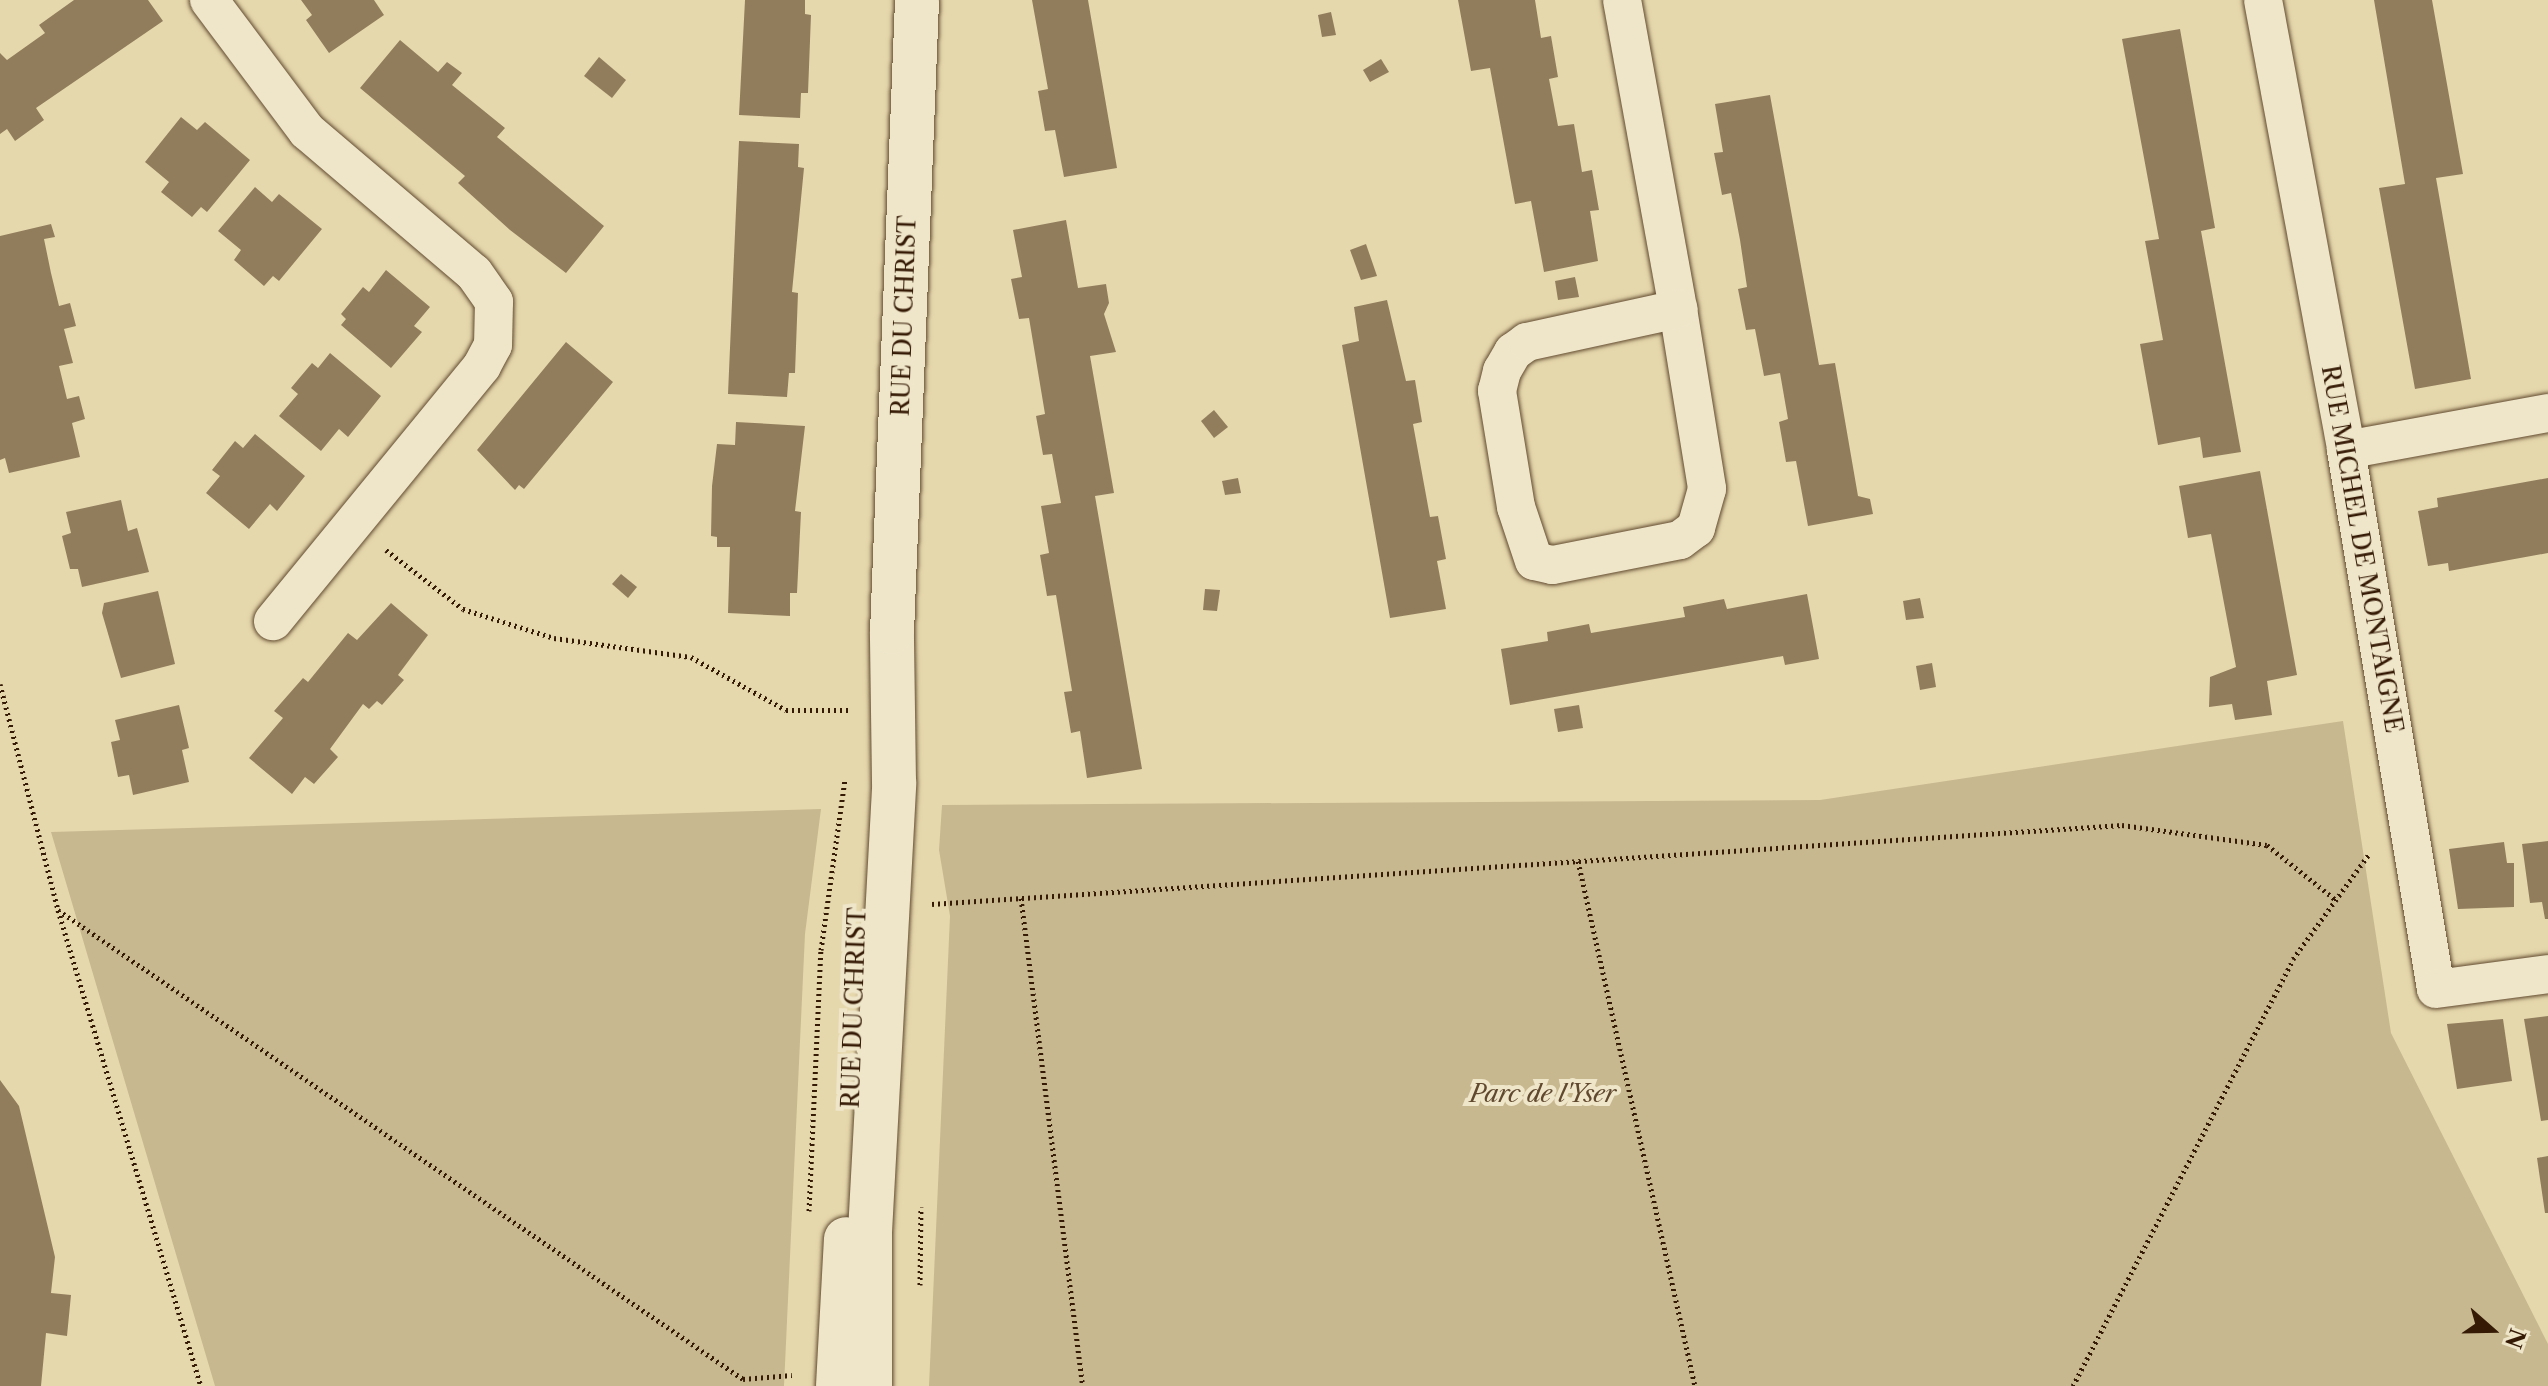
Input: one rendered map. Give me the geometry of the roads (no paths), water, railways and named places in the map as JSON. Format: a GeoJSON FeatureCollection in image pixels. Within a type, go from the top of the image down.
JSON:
{"type":"FeatureCollection","features":[{"type":"Feature","properties":{"kind":"street"},"geometry":{"type":"LineString","coordinates":[[209,0],[307,131],[474,273],[494,302],[493,345],[482,366],[273,621]]}},
{"type":"Feature","properties":{"kind":"street","name":"RUE DU CHRIST"},"geometry":{"type":"LineString","coordinates":[[849,1382],[870,1232],[894,771],[892,632],[917,0]]}},
{"type":"Feature","properties":{"kind":"street"},"geometry":{"type":"LineString","coordinates":[[1622,0],[1678,309],[1707,489],[1696,528],[1651,548],[1552,565],[1534,561],[1516,507],[1497,391],[1507,362],[1527,342],[1678,309]]}},
{"type":"Feature","properties":{"kind":"street","name":"RUE MICHEL DE MONTAIGNE"},"geometry":{"type":"LineString","coordinates":[[2263,0],[2346,450],[2436,989],[2548,974]]}},
{"type":"Feature","properties":{"kind":"street"},"geometry":{"type":"LineString","coordinates":[[2346,450],[2548,413]]}},
{"type":"Feature","properties":{"kind":"street","name":"RUE DU CHRIST"},"geometry":{"type":"LineString","coordinates":[[849,1382],[862,818],[873,709],[892,632]]}},
{"type":"Feature","properties":{"kind":"park label","name":"Parc de l'Yser"},"geometry":{"type":"Point","coordinates":[1543,1094]}}]}
